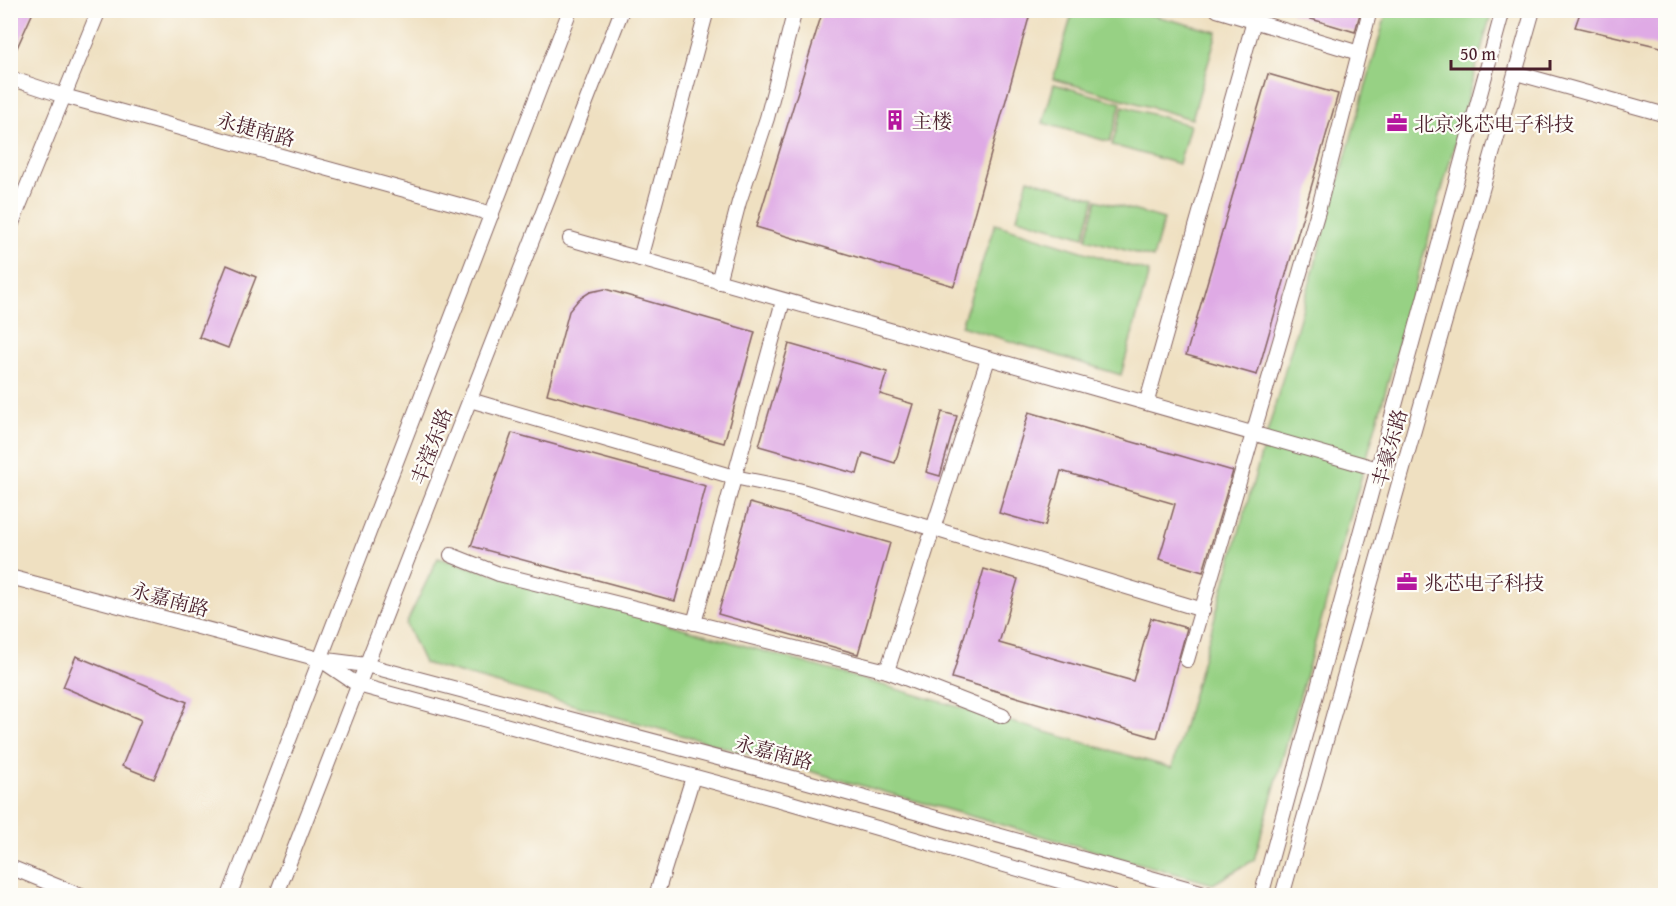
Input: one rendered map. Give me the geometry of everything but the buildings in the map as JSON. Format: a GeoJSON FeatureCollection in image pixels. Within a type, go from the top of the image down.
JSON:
{"type":"FeatureCollection","features":[{"type":"Feature","properties":{"kind":"street"},"geometry":{"type":"LineString","coordinates":[[10,228],[99,10]]}},
{"type":"Feature","properties":{"kind":"street","name":"丰滢东路"},"geometry":{"type":"LineString","coordinates":[[229,896],[570,10]]}},
{"type":"Feature","properties":{"kind":"street","name":"丰滢东路"},"geometry":{"type":"LineString","coordinates":[[276,896],[622,10]]}},
{"type":"Feature","properties":{"kind":"street"},"geometry":{"type":"LineString","coordinates":[[640,259],[708,10]]}},
{"type":"Feature","properties":{"kind":"street"},"geometry":{"type":"LineString","coordinates":[[718,282],[739,202],[767,118],[795,10]]}},
{"type":"Feature","properties":{"kind":"street"},"geometry":{"type":"LineString","coordinates":[[1217,10],[1359,53]]}},
{"type":"Feature","properties":{"kind":"street"},"geometry":{"type":"LineString","coordinates":[[1187,660],[1318,211],[1370,10]]}},
{"type":"Feature","properties":{"kind":"street","name":"丰豪东路"},"geometry":{"type":"LineString","coordinates":[[1261,896],[1503,10]]}},
{"type":"Feature","properties":{"kind":"street","name":"丰豪东路"},"geometry":{"type":"LineString","coordinates":[[1282,896],[1533,10]]}},
{"type":"Feature","properties":{"kind":"street"},"geometry":{"type":"LineString","coordinates":[[1147,401],[1254,21]]}},
{"type":"Feature","properties":{"kind":"street"},"geometry":{"type":"LineString","coordinates":[[1516,73],[1665,115]]}},
{"type":"Feature","properties":{"kind":"street","name":"永捷南路"},"geometry":{"type":"LineString","coordinates":[[10,78],[64,96],[492,214]]}},
{"type":"Feature","properties":{"kind":"street"},"geometry":{"type":"LineString","coordinates":[[570,239],[988,359],[1147,401],[1378,469]]}},
{"type":"Feature","properties":{"kind":"street"},"geometry":{"type":"LineString","coordinates":[[694,623],[783,301]]}},
{"type":"Feature","properties":{"kind":"street"},"geometry":{"type":"LineString","coordinates":[[887,671],[988,359]]}},
{"type":"Feature","properties":{"kind":"street"},"geometry":{"type":"LineString","coordinates":[[470,400],[734,477],[798,490],[932,528],[1203,610]]}},
{"type":"Feature","properties":{"kind":"street"},"geometry":{"type":"LineString","coordinates":[[451,555],[499,574],[887,671],[1003,716]]}},
{"type":"Feature","properties":{"kind":"street","name":"永嘉南路"},"geometry":{"type":"LineString","coordinates":[[10,577],[320,659],[366,665],[797,778],[1215,896]]}},
{"type":"Feature","properties":{"kind":"street","name":"永嘉南路"},"geometry":{"type":"LineString","coordinates":[[320,659],[358,685],[693,777],[1093,893],[1112,896]]}},
{"type":"Feature","properties":{"kind":"street"},"geometry":{"type":"LineString","coordinates":[[656,896],[693,777]]}},
{"type":"Feature","properties":{"kind":"street"},"geometry":{"type":"LineString","coordinates":[[10,867],[81,896]]}},
{"type":"Feature","properties":{"kind":"green space"},"geometry":{"type":"Polygon","coordinates":[[[1073,11],[1137,11],[1217,32],[1192,119],[1053,79],[1073,11]]]}},
{"type":"Feature","properties":{"kind":"green space"},"geometry":{"type":"Polygon","coordinates":[[[1387,11],[1492,11],[1254,860],[1213,884],[424,663],[406,624],[438,558],[1172,768],[1387,11]]]}},
{"type":"Feature","properties":{"kind":"green space"},"geometry":{"type":"Polygon","coordinates":[[[1054,84],[1121,103],[1110,142],[1043,123],[1054,84]]]}},
{"type":"Feature","properties":{"kind":"green space"},"geometry":{"type":"Polygon","coordinates":[[[1123,106],[1190,125],[1179,164],[1112,145],[1123,106]]]}},
{"type":"Feature","properties":{"kind":"green space"},"geometry":{"type":"Polygon","coordinates":[[[1028,179],[1095,198],[1084,237],[1017,218],[1028,179]]]}},
{"type":"Feature","properties":{"kind":"green space"},"geometry":{"type":"Polygon","coordinates":[[[1097,200],[1164,219],[1153,258],[1086,239],[1097,200]]]}},
{"type":"Feature","properties":{"kind":"green space"},"geometry":{"type":"Polygon","coordinates":[[[995,224],[1149,272],[1121,375],[961,326],[995,224]]]}},
{"type":"Feature","properties":{"kind":"place","name":"主楼"},"geometry":{"type":"Point","coordinates":[895,120]}},
{"type":"Feature","properties":{"kind":"place","name":"北京兆芯电子科技"},"geometry":{"type":"Point","coordinates":[1397,123]}},
{"type":"Feature","properties":{"kind":"place","name":"兆芯电子科技"},"geometry":{"type":"Point","coordinates":[1407,582]}}]}
